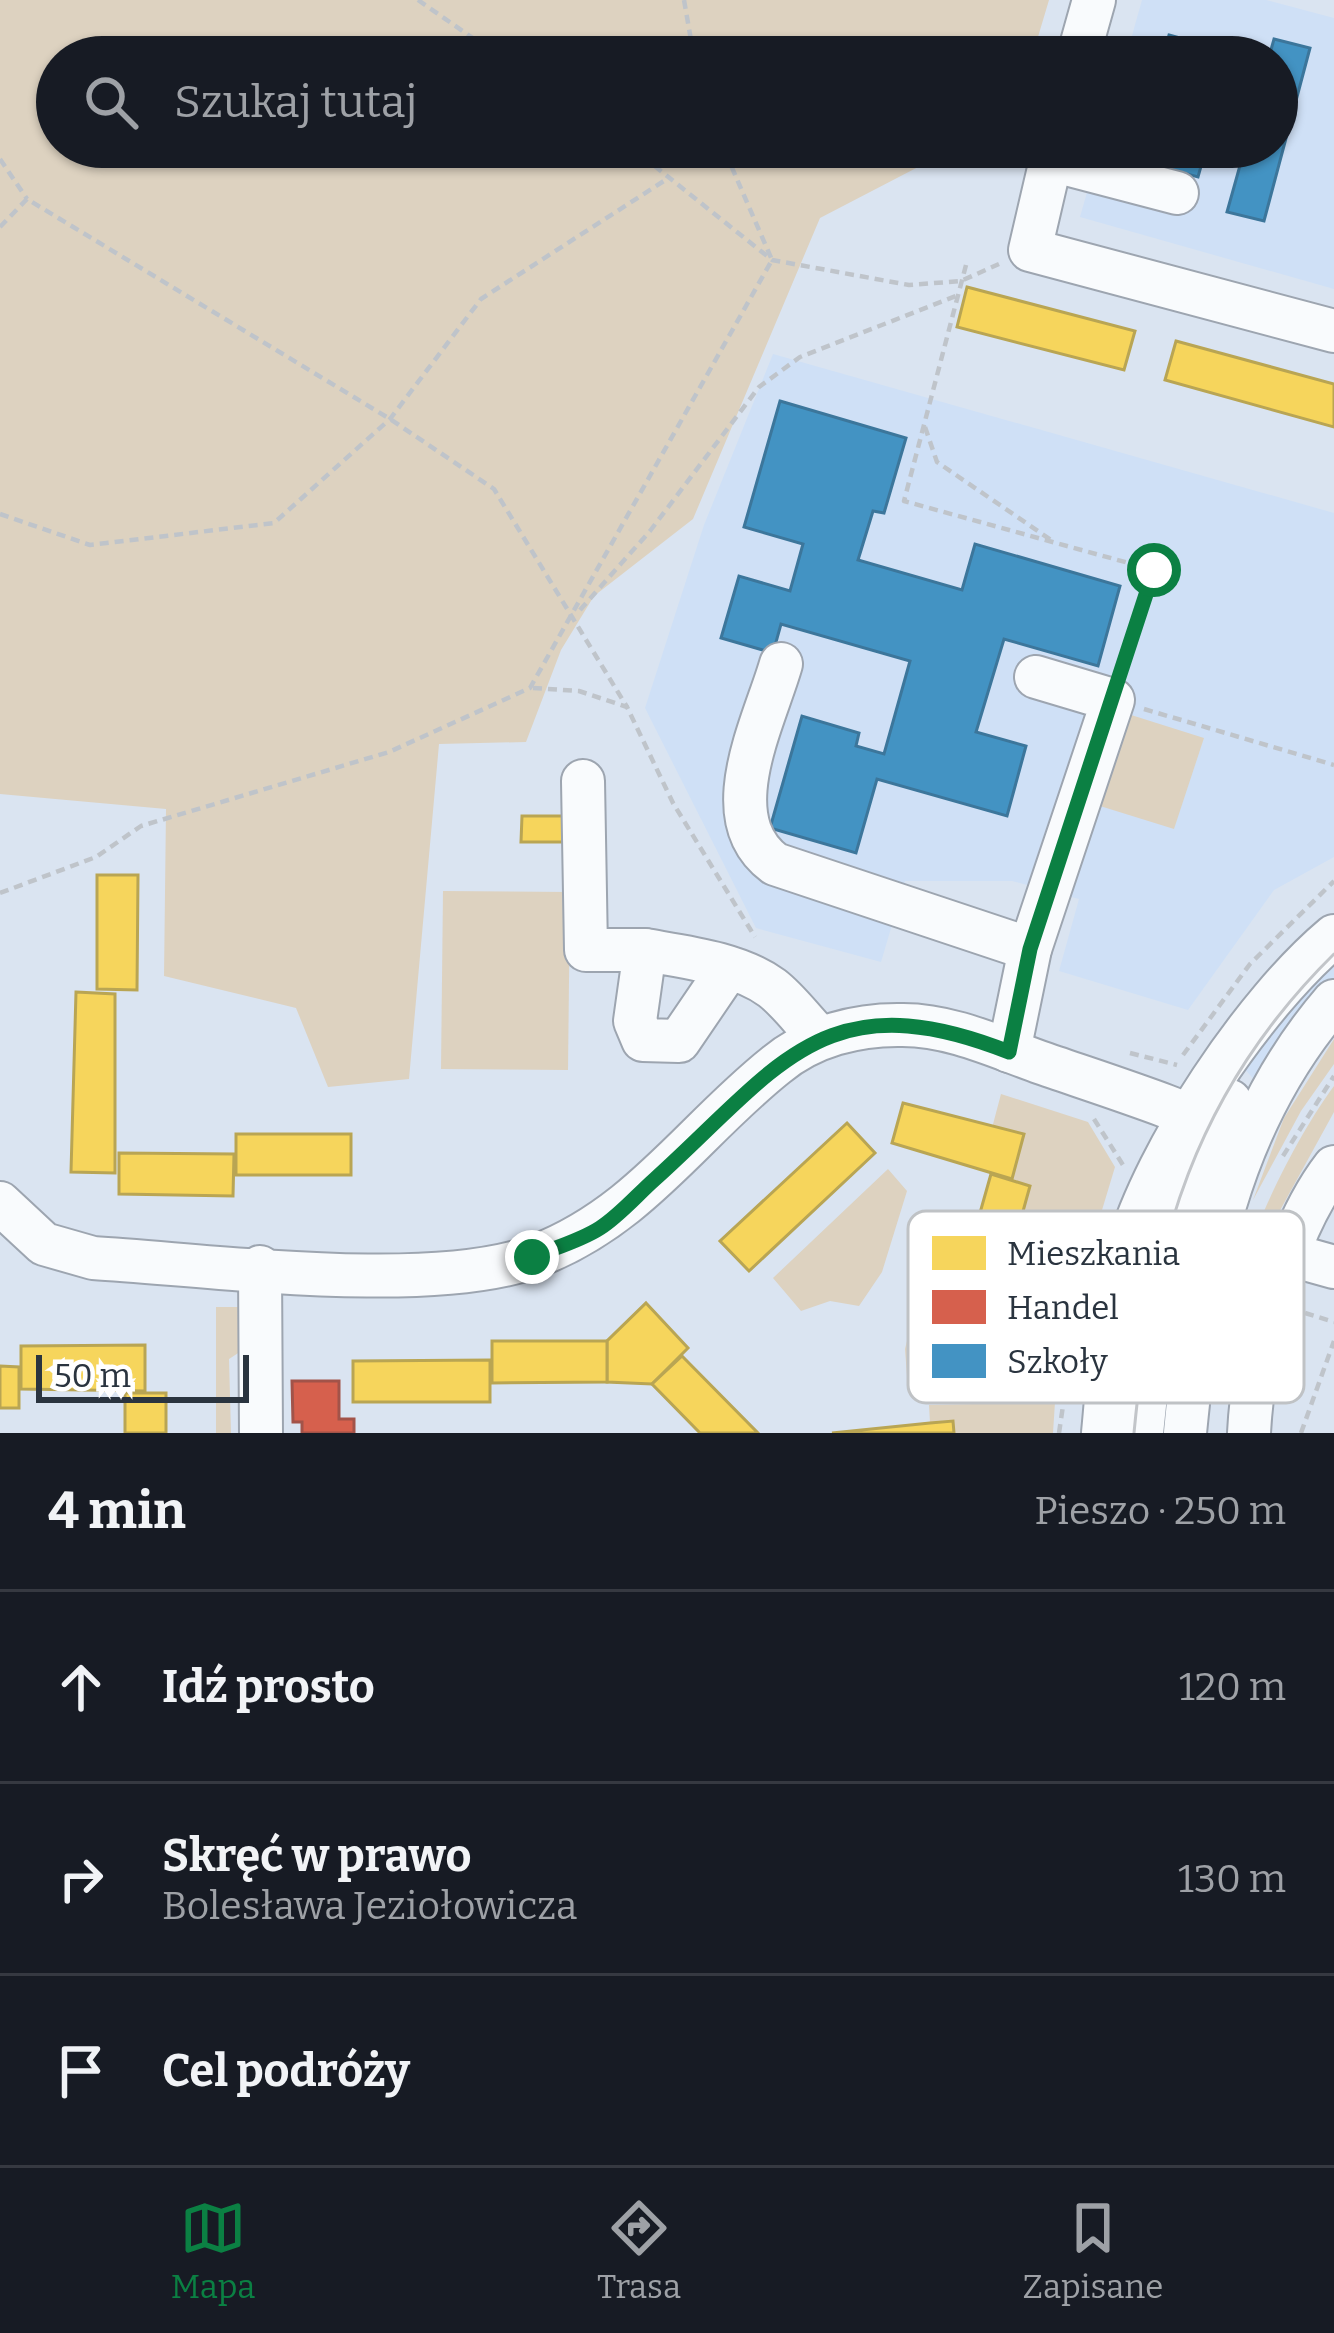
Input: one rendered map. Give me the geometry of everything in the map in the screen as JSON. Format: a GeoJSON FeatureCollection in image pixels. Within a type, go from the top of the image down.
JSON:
{"type":"FeatureCollection","features":[{"type":"Feature","properties":{"kind":"street"},"geometry":{"type":"LineString","coordinates":[[1084,36],[1094,0]]}},
{"type":"Feature","properties":{"kind":"street"},"geometry":{"type":"LineString","coordinates":[[1049,168],[1030,250],[1334,331]]}},
{"type":"Feature","properties":{"kind":"street"},"geometry":{"type":"LineString","coordinates":[[1098,168],[1177,194]]}},
{"type":"Feature","properties":{"kind":"street"},"geometry":{"type":"LineString","coordinates":[[781,664],[747,780],[746,830],[758,851],[775,864],[1030,949]]}},
{"type":"Feature","properties":{"kind":"street"},"geometry":{"type":"LineString","coordinates":[[1009,1052],[1030,949],[1113,700],[1036,677]]}},
{"type":"Feature","properties":{"kind":"street"},"geometry":{"type":"LineString","coordinates":[[583,781],[586,950],[645,950],[728,969],[770,987],[818,1036]]}},
{"type":"Feature","properties":{"kind":"street"},"geometry":{"type":"LineString","coordinates":[[1217,1211],[1263,1013],[1334,936]]}},
{"type":"Feature","properties":{"kind":"street"},"geometry":{"type":"LineString","coordinates":[[645,950],[635,1021],[644,1040],[679,1041],[728,969]]}},
{"type":"Feature","properties":{"kind":"street"},"geometry":{"type":"LineString","coordinates":[[1141,1211],[1153,1178],[1233,1135],[1262,1049],[1334,963]]}},
{"type":"Feature","properties":{"kind":"street"},"geometry":{"type":"LineString","coordinates":[[1190,1211],[1233,1135],[1334,1001]]}},
{"type":"Feature","properties":{"kind":"street"},"geometry":{"type":"LineString","coordinates":[[0,1203],[44,1244],[93,1258],[405,1274],[472,1270],[532,1257],[600,1228],[776,1065],[818,1036],[902,1024],[964,1034],[1233,1135]]}},
{"type":"Feature","properties":{"kind":"street"},"geometry":{"type":"LineString","coordinates":[[1304,1228],[1334,1167]]}},
{"type":"Feature","properties":{"kind":"street"},"geometry":{"type":"LineString","coordinates":[[1304,1259],[1334,1268]]}},
{"type":"Feature","properties":{"kind":"street"},"geometry":{"type":"LineString","coordinates":[[260,1268],[260,1433]]}},
{"type":"Feature","properties":{"kind":"street"},"geometry":{"type":"LineString","coordinates":[[1103,1433],[1107,1403]]}},
{"type":"Feature","properties":{"kind":"street"},"geometry":{"type":"LineString","coordinates":[[1142,1433],[1145,1403]]}},
{"type":"Feature","properties":{"kind":"street"},"geometry":{"type":"LineString","coordinates":[[1185,1433],[1189,1403]]}},
{"type":"Feature","properties":{"kind":"street"},"geometry":{"type":"LineString","coordinates":[[1249,1433],[1251,1403]]}},
{"type":"Feature","properties":{"kind":"path"},"geometry":{"type":"LineString","coordinates":[[418,0],[470,36]]}},
{"type":"Feature","properties":{"kind":"path"},"geometry":{"type":"LineString","coordinates":[[684,0],[690,36]]}},
{"type":"Feature","properties":{"kind":"path"},"geometry":{"type":"LineString","coordinates":[[0,159],[27,199],[390,419],[494,489],[627,707],[723,892],[770,960],[770,987]]}},
{"type":"Feature","properties":{"kind":"path"},"geometry":{"type":"LineString","coordinates":[[658,168],[772,260],[909,286],[961,281],[1030,250]]}},
{"type":"Feature","properties":{"kind":"path"},"geometry":{"type":"LineString","coordinates":[[732,168],[772,260]]}},
{"type":"Feature","properties":{"kind":"path"},"geometry":{"type":"LineString","coordinates":[[0,514],[90,545],[274,523],[390,419],[481,299],[670,177]]}},
{"type":"Feature","properties":{"kind":"path"},"geometry":{"type":"LineString","coordinates":[[0,227],[27,199]]}},
{"type":"Feature","properties":{"kind":"path"},"geometry":{"type":"LineString","coordinates":[[530,688],[772,260]]}},
{"type":"Feature","properties":{"kind":"path"},"geometry":{"type":"LineString","coordinates":[[966,265],[904,501],[1154,570],[1113,700],[1334,765]]}},
{"type":"Feature","properties":{"kind":"path"},"geometry":{"type":"LineString","coordinates":[[572,619],[650,531],[759,387],[800,357],[958,296]]}},
{"type":"Feature","properties":{"kind":"path"},"geometry":{"type":"LineString","coordinates":[[924,425],[938,462],[1056,543]]}},
{"type":"Feature","properties":{"kind":"path"},"geometry":{"type":"LineString","coordinates":[[0,892],[96,857],[141,826],[389,752],[530,688],[578,691],[627,707]]}},
{"type":"Feature","properties":{"kind":"path"},"geometry":{"type":"LineString","coordinates":[[1233,1135],[1334,1076]]}},
{"type":"Feature","properties":{"kind":"path"},"geometry":{"type":"LineString","coordinates":[[1094,1119],[1123,1165]]}},
{"type":"Feature","properties":{"kind":"path"},"geometry":{"type":"LineString","coordinates":[[1301,1433],[1334,1341]]}},
{"type":"Feature","properties":{"kind":"shaded area"},"geometry":{"type":"Polygon","coordinates":[[[0,0],[1049,0],[1038,36],[36,36],[36,168],[916,168],[820,218],[693,519],[594,596],[561,650],[526,742],[439,744],[409,1079],[328,1087],[296,1008],[164,976],[166,809],[0,794],[0,0]]]}},
{"type":"Feature","properties":{"kind":"shaded area"},"geometry":{"type":"Polygon","coordinates":[[[1142,0],[1266,0],[1334,18],[1334,289],[1080,217],[1094,168],[1298,168],[1298,36],[1132,36],[1142,0]]]}},
{"type":"Feature","properties":{"kind":"shaded area"},"geometry":{"type":"Polygon","coordinates":[[[773,354],[1334,513],[1334,857],[1274,890],[1188,1010],[1059,971],[1079,899],[1012,881],[905,881],[881,962],[756,928],[645,708],[704,525],[773,354]]]}},
{"type":"Feature","properties":{"kind":"shaded area"},"geometry":{"type":"Polygon","coordinates":[[[1128,714],[1204,738],[1174,829],[1100,806],[1128,714]]]}},
{"type":"Feature","properties":{"kind":"shaded area"},"geometry":{"type":"Polygon","coordinates":[[[443,891],[570,892],[568,1070],[441,1069],[443,891]]]}},
{"type":"Feature","properties":{"kind":"shaded area"},"geometry":{"type":"Polygon","coordinates":[[[1334,943],[1334,985],[1257,1083],[1236,1059],[1334,943]]]}},
{"type":"Feature","properties":{"kind":"shaded area"},"geometry":{"type":"Polygon","coordinates":[[[1334,1039],[1334,1064],[1301,1111],[1253,1200],[1284,1118],[1334,1039]]]}},
{"type":"Feature","properties":{"kind":"shaded area"},"geometry":{"type":"Polygon","coordinates":[[[1334,1086],[1334,1112],[1280,1211],[1264,1211],[1279,1178],[1334,1086]]]}},
{"type":"Feature","properties":{"kind":"shaded area"},"geometry":{"type":"Polygon","coordinates":[[[1001,1094],[1088,1122],[1115,1167],[1102,1211],[1023,1211],[1030,1186],[1012,1179],[1024,1134],[992,1128],[1001,1094]]]}},
{"type":"Feature","properties":{"kind":"shaded area"},"geometry":{"type":"Polygon","coordinates":[[[888,1169],[907,1191],[882,1272],[859,1306],[830,1301],[801,1311],[773,1278],[888,1169]]]}},
{"type":"Feature","properties":{"kind":"shaded area"},"geometry":{"type":"Polygon","coordinates":[[[216,1307],[248,1307],[249,1346],[229,1359],[231,1433],[216,1433],[216,1307]]]}},
{"type":"Feature","properties":{"kind":"shaded area"},"geometry":{"type":"Polygon","coordinates":[[[1055,1403],[1053,1433],[954,1433],[952,1421],[930,1423],[929,1405],[1055,1403]]]}},
{"type":"Feature","properties":{"kind":"building: Mieszkania"},"geometry":{"type":"Polygon","coordinates":[[[967,287],[1135,331],[1124,370],[957,327],[967,287]]]}},
{"type":"Feature","properties":{"kind":"building: Mieszkania"},"geometry":{"type":"Polygon","coordinates":[[[1176,341],[1334,384],[1334,427],[1165,380],[1176,341]]]}},
{"type":"Feature","properties":{"kind":"building: Mieszkania"},"geometry":{"type":"Polygon","coordinates":[[[522,816],[563,816],[563,842],[521,842],[522,816]]]}},
{"type":"Feature","properties":{"kind":"building: Mieszkania"},"geometry":{"type":"Polygon","coordinates":[[[97,875],[138,875],[137,990],[97,989],[97,875]]]}},
{"type":"Feature","properties":{"kind":"building: Mieszkania"},"geometry":{"type":"Polygon","coordinates":[[[76,992],[115,994],[115,1173],[71,1172],[76,992]]]}},
{"type":"Feature","properties":{"kind":"building: Mieszkania"},"geometry":{"type":"Polygon","coordinates":[[[903,1103],[1024,1134],[1012,1179],[892,1143],[903,1103]]]}},
{"type":"Feature","properties":{"kind":"building: Mieszkania"},"geometry":{"type":"Polygon","coordinates":[[[847,1123],[875,1153],[749,1271],[720,1241],[847,1123]]]}},
{"type":"Feature","properties":{"kind":"building: Mieszkania"},"geometry":{"type":"Polygon","coordinates":[[[236,1134],[351,1134],[351,1175],[236,1175],[236,1134]]]}},
{"type":"Feature","properties":{"kind":"building: Mieszkania"},"geometry":{"type":"Polygon","coordinates":[[[119,1153],[234,1154],[233,1196],[119,1194],[119,1153]]]}},
{"type":"Feature","properties":{"kind":"building: Mieszkania"},"geometry":{"type":"Polygon","coordinates":[[[991,1174],[1030,1186],[1023,1211],[981,1211],[991,1174]]]}},
{"type":"Feature","properties":{"kind":"building: Mieszkania"},"geometry":{"type":"Polygon","coordinates":[[[646,1303],[688,1348],[652,1384],[607,1382],[607,1341],[646,1303]]]}},
{"type":"Feature","properties":{"kind":"building: Mieszkania"},"geometry":{"type":"Polygon","coordinates":[[[492,1341],[607,1341],[607,1382],[492,1383],[492,1341]]]}},
{"type":"Feature","properties":{"kind":"building: Mieszkania"},"geometry":{"type":"Polygon","coordinates":[[[145,1345],[145,1391],[21,1389],[21,1346],[145,1345]]]}},
{"type":"Feature","properties":{"kind":"building: Mieszkania"},"geometry":{"type":"Polygon","coordinates":[[[682,1356],[758,1433],[700,1433],[652,1384],[682,1356]]]}},
{"type":"Feature","properties":{"kind":"building: Mieszkania"},"geometry":{"type":"Polygon","coordinates":[[[490,1360],[490,1402],[353,1402],[353,1361],[490,1360]]]}},
{"type":"Feature","properties":{"kind":"building: Mieszkania"},"geometry":{"type":"Polygon","coordinates":[[[0,1366],[19,1367],[19,1408],[0,1408],[0,1366]]]}},
{"type":"Feature","properties":{"kind":"building: Mieszkania"},"geometry":{"type":"Polygon","coordinates":[[[125,1393],[166,1393],[166,1433],[125,1433],[125,1393]]]}},
{"type":"Feature","properties":{"kind":"building: Mieszkania"},"geometry":{"type":"Polygon","coordinates":[[[953,1421],[954,1433],[832,1433],[930,1423],[953,1421]]]}},
{"type":"Feature","properties":{"kind":"building: Handel"},"geometry":{"type":"Polygon","coordinates":[[[292,1381],[339,1381],[339,1419],[354,1419],[354,1433],[302,1433],[302,1422],[293,1422],[292,1381]]]}},
{"type":"Feature","properties":{"kind":"building: Szkoły"},"geometry":{"type":"Polygon","coordinates":[[[1298,45],[1310,48],[1298,93],[1298,45]]]}},
{"type":"Feature","properties":{"kind":"building: Szkoły"},"geometry":{"type":"Polygon","coordinates":[[[1165,168],[1201,168],[1198,177],[1165,168]]]}},
{"type":"Feature","properties":{"kind":"building: Szkoły"},"geometry":{"type":"Polygon","coordinates":[[[1239,168],[1278,168],[1264,221],[1227,212],[1239,168]]]}},
{"type":"Feature","properties":{"kind":"building: Szkoły"},"geometry":{"type":"Polygon","coordinates":[[[780,401],[906,438],[884,513],[873,511],[858,560],[962,590],[975,544],[1120,586],[1098,666],[1004,639],[976,732],[1026,746],[1007,816],[877,779],[856,853],[770,828],[802,716],[859,733],[856,746],[884,754],[910,661],[781,624],[773,653],[721,638],[739,576],[790,591],[803,544],[744,527],[780,401]]]}},
{"type":"Feature","properties":{"kind":"tram line"},"geometry":{"type":"LineString","coordinates":[[1176,1211],[1214,1116],[1246,1060],[1286,1006],[1334,954]]}},
{"type":"Feature","properties":{"kind":"tram line"},"geometry":{"type":"LineString","coordinates":[[1134,1433],[1137,1403]]}},
{"type":"Feature","properties":{"kind":"route"},"geometry":{"type":"LineString","coordinates":[[532,1257],[600,1228],[776,1065],[818,1036],[902,1024],[964,1034],[1009,1052],[1030,949],[1154,570]]}}]}
